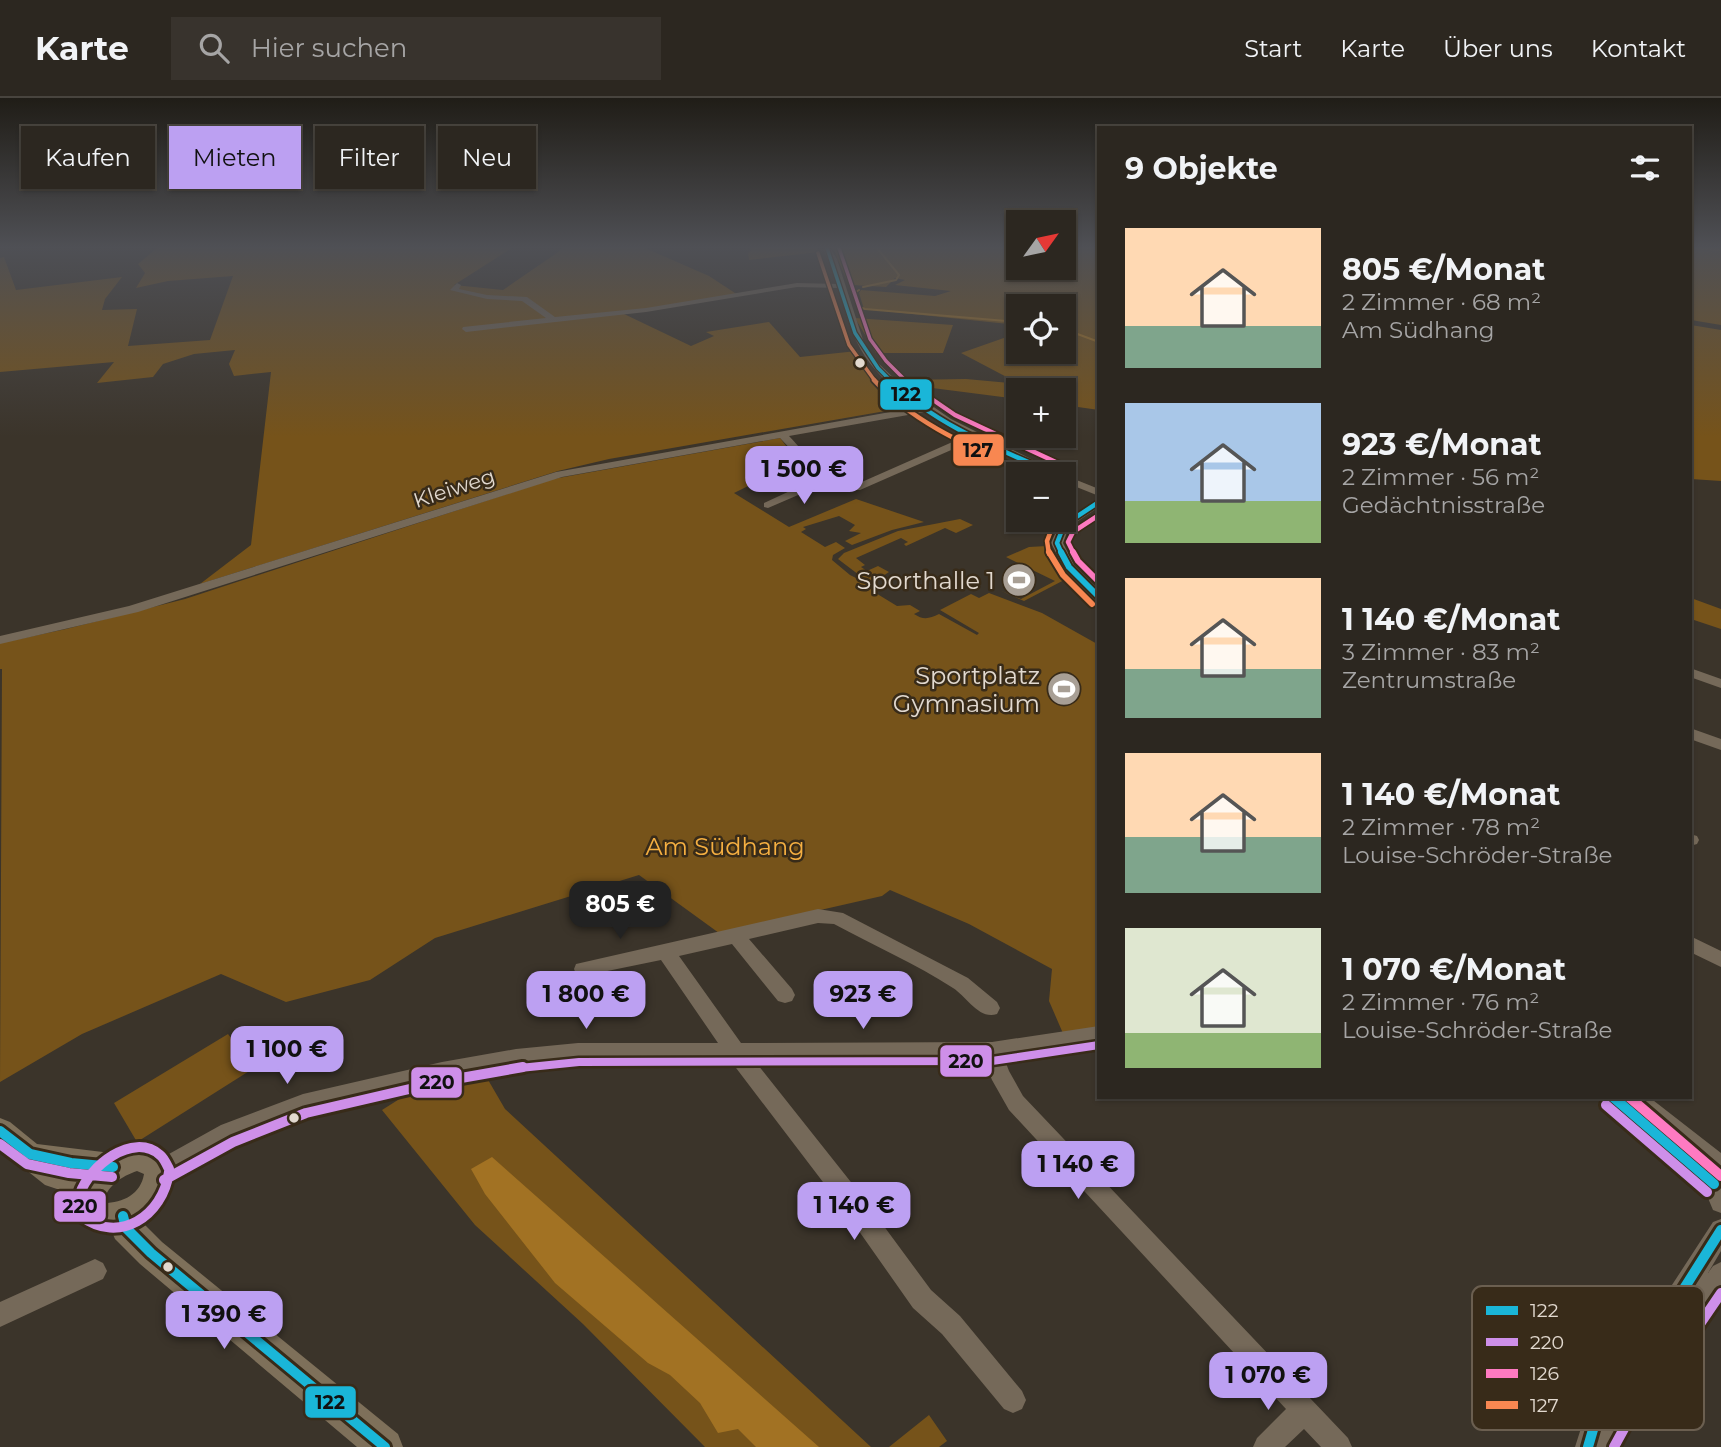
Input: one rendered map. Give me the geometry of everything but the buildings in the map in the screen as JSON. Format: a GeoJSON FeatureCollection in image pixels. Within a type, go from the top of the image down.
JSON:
{"type":"FeatureCollection","features":[{"type":"Feature","properties":{"kind":"main road"},"geometry":{"type":"LineString","coordinates":[[0,1131],[56,1175],[103,1176],[137,1158],[155,1164],[159,1171],[158,1185],[148,1199],[123,1216],[103,1219],[90,1210],[88,1203],[103,1176]]}},
{"type":"Feature","properties":{"kind":"main road"},"geometry":{"type":"LineString","coordinates":[[123,1216],[126,1228],[151,1253],[385,1447]]}},
{"type":"Feature","properties":{"kind":"street"},"geometry":{"type":"LineString","coordinates":[[541,311],[551,318]]}},
{"type":"Feature","properties":{"kind":"street"},"geometry":{"type":"LineString","coordinates":[[466,329],[635,311]]}},
{"type":"Feature","properties":{"kind":"street"},"geometry":{"type":"LineString","coordinates":[[849,311],[855,333],[866,353],[891,380],[929,408],[975,436],[1030,462]]}},
{"type":"Feature","properties":{"kind":"street","name":"Kleiweg"},"geometry":{"type":"LineString","coordinates":[[0,640],[133,609],[561,474],[929,408]]}},
{"type":"Feature","properties":{"kind":"street"},"geometry":{"type":"LineString","coordinates":[[782,434],[811,465],[827,478],[848,488],[856,488],[975,436]]}},
{"type":"Feature","properties":{"kind":"street"},"geometry":{"type":"LineString","coordinates":[[768,505],[827,478]]}},
{"type":"Feature","properties":{"kind":"street"},"geometry":{"type":"LineString","coordinates":[[1076,485],[1097,497]]}},
{"type":"Feature","properties":{"kind":"street"},"geometry":{"type":"LineString","coordinates":[[1092,579],[1062,558],[1062,543],[1064,525],[1097,500]]}},
{"type":"Feature","properties":{"kind":"street"},"geometry":{"type":"LineString","coordinates":[[1062,543],[1071,527],[1097,511]]}},
{"type":"Feature","properties":{"kind":"street"},"geometry":{"type":"LineString","coordinates":[[1692,673],[1721,684]]}},
{"type":"Feature","properties":{"kind":"street"},"geometry":{"type":"LineString","coordinates":[[1692,734],[1721,744]]}},
{"type":"Feature","properties":{"kind":"street"},"geometry":{"type":"LineString","coordinates":[[583,969],[818,916],[837,918],[961,983],[990,1008]]}},
{"type":"Feature","properties":{"kind":"street"},"geometry":{"type":"LineString","coordinates":[[736,936],[785,995]]}},
{"type":"Feature","properties":{"kind":"street"},"geometry":{"type":"LineString","coordinates":[[1692,944],[1721,960]]}},
{"type":"Feature","properties":{"kind":"street"},"geometry":{"type":"LineString","coordinates":[[666,952],[735,1051],[839,1184],[922,1299],[951,1325],[1013,1400]]}},
{"type":"Feature","properties":{"kind":"street"},"geometry":{"type":"LineString","coordinates":[[159,1171],[214,1139],[273,1113],[322,1098],[396,1081],[545,1055],[735,1051],[992,1051],[1097,1034]]}},
{"type":"Feature","properties":{"kind":"street"},"geometry":{"type":"LineString","coordinates":[[992,1051],[999,1074],[1016,1103],[1339,1447]]}},
{"type":"Feature","properties":{"kind":"street"},"geometry":{"type":"LineString","coordinates":[[1616,1099],[1719,1180]]}},
{"type":"Feature","properties":{"kind":"street"},"geometry":{"type":"LineString","coordinates":[[1635,1099],[1698,1150],[1719,1180]]}},
{"type":"Feature","properties":{"kind":"street"},"geometry":{"type":"LineString","coordinates":[[1686,1286],[1721,1230]]}},
{"type":"Feature","properties":{"kind":"street"},"geometry":{"type":"LineString","coordinates":[[0,1315],[95,1271]]}},
{"type":"Feature","properties":{"kind":"street"},"geometry":{"type":"LineString","coordinates":[[1704,1299],[1721,1274]]}},
{"type":"Feature","properties":{"kind":"street"},"geometry":{"type":"LineString","coordinates":[[1266,1447],[1304,1410]]}},
{"type":"Feature","properties":{"kind":"street"},"geometry":{"type":"LineString","coordinates":[[1588,1447],[1593,1430]]}},
{"type":"Feature","properties":{"kind":"street"},"geometry":{"type":"LineString","coordinates":[[1602,1447],[1612,1430]]}},
{"type":"Feature","properties":{"kind":"green space"},"geometry":{"type":"Polygon","coordinates":[[[0,311],[137,311],[128,346],[210,340],[220,311],[635,311],[622,313],[691,346],[714,336],[706,332],[769,322],[800,357],[857,351],[872,374],[907,405],[897,409],[609,459],[558,471],[200,584],[251,545],[271,372],[234,376],[229,364],[235,350],[194,354],[163,364],[153,377],[97,383],[114,362],[0,372],[0,311]]]}},
{"type":"Feature","properties":{"kind":"green space"},"geometry":{"type":"Polygon","coordinates":[[[883,311],[1006,311],[1006,324],[883,311]]]}},
{"type":"Feature","properties":{"kind":"green space"},"geometry":{"type":"Polygon","coordinates":[[[1076,311],[1097,311],[1097,410],[1076,407],[1076,378],[1009,378],[961,353],[1006,337],[1006,364],[1076,364],[1076,311]]]}},
{"type":"Feature","properties":{"kind":"green space"},"geometry":{"type":"Polygon","coordinates":[[[1692,311],[1721,311],[1721,325],[1692,320],[1692,311]]]}},
{"type":"Feature","properties":{"kind":"green space"},"geometry":{"type":"Polygon","coordinates":[[[855,318],[953,325],[943,353],[876,353],[855,318]]]}},
{"type":"Feature","properties":{"kind":"green space"},"geometry":{"type":"Polygon","coordinates":[[[1692,325],[1721,330],[1721,481],[1692,479],[1692,325]]]}},
{"type":"Feature","properties":{"kind":"green space"},"geometry":{"type":"Polygon","coordinates":[[[966,379],[1006,383],[1006,397],[909,385],[905,380],[966,379]]]}},
{"type":"Feature","properties":{"kind":"green space","name":"Am Südhang"},"geometry":{"type":"Polygon","coordinates":[[[780,438],[790,451],[771,458],[779,471],[734,493],[789,527],[856,499],[924,522],[892,530],[852,545],[845,541],[861,533],[849,531],[855,525],[839,516],[803,527],[806,529],[801,532],[825,547],[836,542],[845,548],[833,555],[832,560],[850,575],[874,587],[874,592],[897,606],[910,605],[920,611],[914,614],[920,617],[929,618],[939,614],[977,635],[979,633],[940,610],[971,594],[979,598],[989,593],[1042,613],[1097,644],[1097,1032],[1065,1038],[1049,1001],[1052,969],[969,924],[890,890],[882,896],[719,933],[639,875],[435,938],[370,980],[286,1002],[221,974],[82,1034],[0,1082],[0,637],[10,641],[185,599],[553,479],[780,438]]]}},
{"type":"Feature","properties":{"kind":"green space"},"geometry":{"type":"Polygon","coordinates":[[[960,519],[973,525],[956,533],[945,528],[906,546],[904,544],[908,542],[901,538],[856,558],[865,565],[861,567],[867,571],[878,566],[889,572],[877,580],[867,581],[838,559],[844,553],[898,531],[960,519]]]}},
{"type":"Feature","properties":{"kind":"green space"},"geometry":{"type":"Polygon","coordinates":[[[1047,546],[1053,560],[1068,578],[1024,601],[999,590],[1021,599],[1055,581],[1006,557],[1029,547],[1047,546]]]}},
{"type":"Feature","properties":{"kind":"green space"},"geometry":{"type":"Polygon","coordinates":[[[1692,598],[1721,609],[1721,629],[1692,619],[1692,598]]]}},
{"type":"Feature","properties":{"kind":"green space"},"geometry":{"type":"Polygon","coordinates":[[[228,1034],[254,1068],[137,1142],[114,1103],[228,1034]]]}},
{"type":"Feature","properties":{"kind":"green space"},"geometry":{"type":"Polygon","coordinates":[[[480,1066],[505,1109],[871,1447],[705,1447],[583,1324],[475,1225],[382,1110],[436,1076],[480,1066]]]}},
{"type":"Feature","properties":{"kind":"green space"},"geometry":{"type":"Polygon","coordinates":[[[929,1415],[947,1441],[939,1447],[889,1447],[929,1415]]]}},
{"type":"Feature","properties":{"kind":"shaded area"},"geometry":{"type":"Polygon","coordinates":[[[492,1157],[819,1447],[756,1447],[738,1429],[718,1433],[700,1403],[670,1375],[648,1363],[555,1283],[485,1194],[471,1169],[492,1157]]]}},
{"type":"Feature","properties":{"kind":"waterway"},"geometry":{"type":"LineString","coordinates":[[888,311],[1006,321]]}},
{"type":"Feature","properties":{"kind":"waterway"},"geometry":{"type":"LineString","coordinates":[[1076,333],[1097,341]]}},
{"type":"Feature","properties":{"kind":"transit line","name":"127"},"geometry":{"type":"LineString","coordinates":[[838,311],[849,345],[863,368],[881,388],[928,423],[1006,463]]}},
{"type":"Feature","properties":{"kind":"transit line","name":"122"},"geometry":{"type":"LineString","coordinates":[[848,311],[861,344],[878,368],[899,389],[948,423],[1028,462]]}},
{"type":"Feature","properties":{"kind":"transit line","name":"126"},"geometry":{"type":"LineString","coordinates":[[859,311],[870,339],[886,361],[906,381],[955,415],[1055,462]]}},
{"type":"Feature","properties":{"kind":"transit line","name":"122"},"geometry":{"type":"LineString","coordinates":[[1097,503],[1064,525],[1057,543],[1069,567],[1097,595]]}},
{"type":"Feature","properties":{"kind":"transit line","name":"126"},"geometry":{"type":"LineString","coordinates":[[1097,516],[1073,532],[1068,542],[1078,561],[1097,580]]}},
{"type":"Feature","properties":{"kind":"transit line","name":"127"},"geometry":{"type":"LineString","coordinates":[[1049,532],[1047,549],[1056,566],[1092,604]]}},
{"type":"Feature","properties":{"kind":"transit line","name":"220"},"geometry":{"type":"LineString","coordinates":[[164,1180],[233,1142],[306,1113],[444,1081],[517,1068],[579,1062],[992,1061],[1097,1045]]}},
{"type":"Feature","properties":{"kind":"transit line","name":"122"},"geometry":{"type":"LineString","coordinates":[[1615,1099],[1714,1184]]}},
{"type":"Feature","properties":{"kind":"transit line","name":"126"},"geometry":{"type":"LineString","coordinates":[[1631,1099],[1721,1176]]}},
{"type":"Feature","properties":{"kind":"transit line","name":"220"},"geometry":{"type":"LineString","coordinates":[[1606,1105],[1707,1192]]}},
{"type":"Feature","properties":{"kind":"transit line","name":"122"},"geometry":{"type":"LineString","coordinates":[[0,1131],[30,1154],[71,1163],[113,1167]]}},
{"type":"Feature","properties":{"kind":"transit line","name":"220"},"geometry":{"type":"LineString","coordinates":[[0,1144],[27,1164],[69,1173],[112,1177]]}},
{"type":"Feature","properties":{"kind":"transit line","name":"220"},"geometry":{"type":"LineString","coordinates":[[169,1169],[161,1155],[147,1148],[131,1149],[113,1155],[98,1165],[85,1180],[79,1197],[81,1216],[93,1225],[107,1229],[137,1221],[150,1212],[160,1200],[167,1187],[169,1172]]}},
{"type":"Feature","properties":{"kind":"transit line","name":"122"},"geometry":{"type":"LineString","coordinates":[[123,1216],[126,1228],[151,1253],[385,1447]]}},
{"type":"Feature","properties":{"kind":"transit line","name":"122"},"geometry":{"type":"LineString","coordinates":[[1686,1286],[1721,1230]]}},
{"type":"Feature","properties":{"kind":"transit line","name":"220"},"geometry":{"type":"LineString","coordinates":[[1704,1318],[1721,1293]]}},
{"type":"Feature","properties":{"kind":"transit line","name":"122"},"geometry":{"type":"LineString","coordinates":[[1588,1447],[1593,1430]]}},
{"type":"Feature","properties":{"kind":"transit line","name":"220"},"geometry":{"type":"LineString","coordinates":[[1614,1447],[1623,1430]]}},
{"type":"Feature","properties":{"kind":"place","name":"Sporthalle 1"},"geometry":{"type":"Point","coordinates":[1019,580]}},
{"type":"Feature","properties":{"kind":"place","name":"Sportplatz Gymnasium"},"geometry":{"type":"Point","coordinates":[1064,689]}}]}
